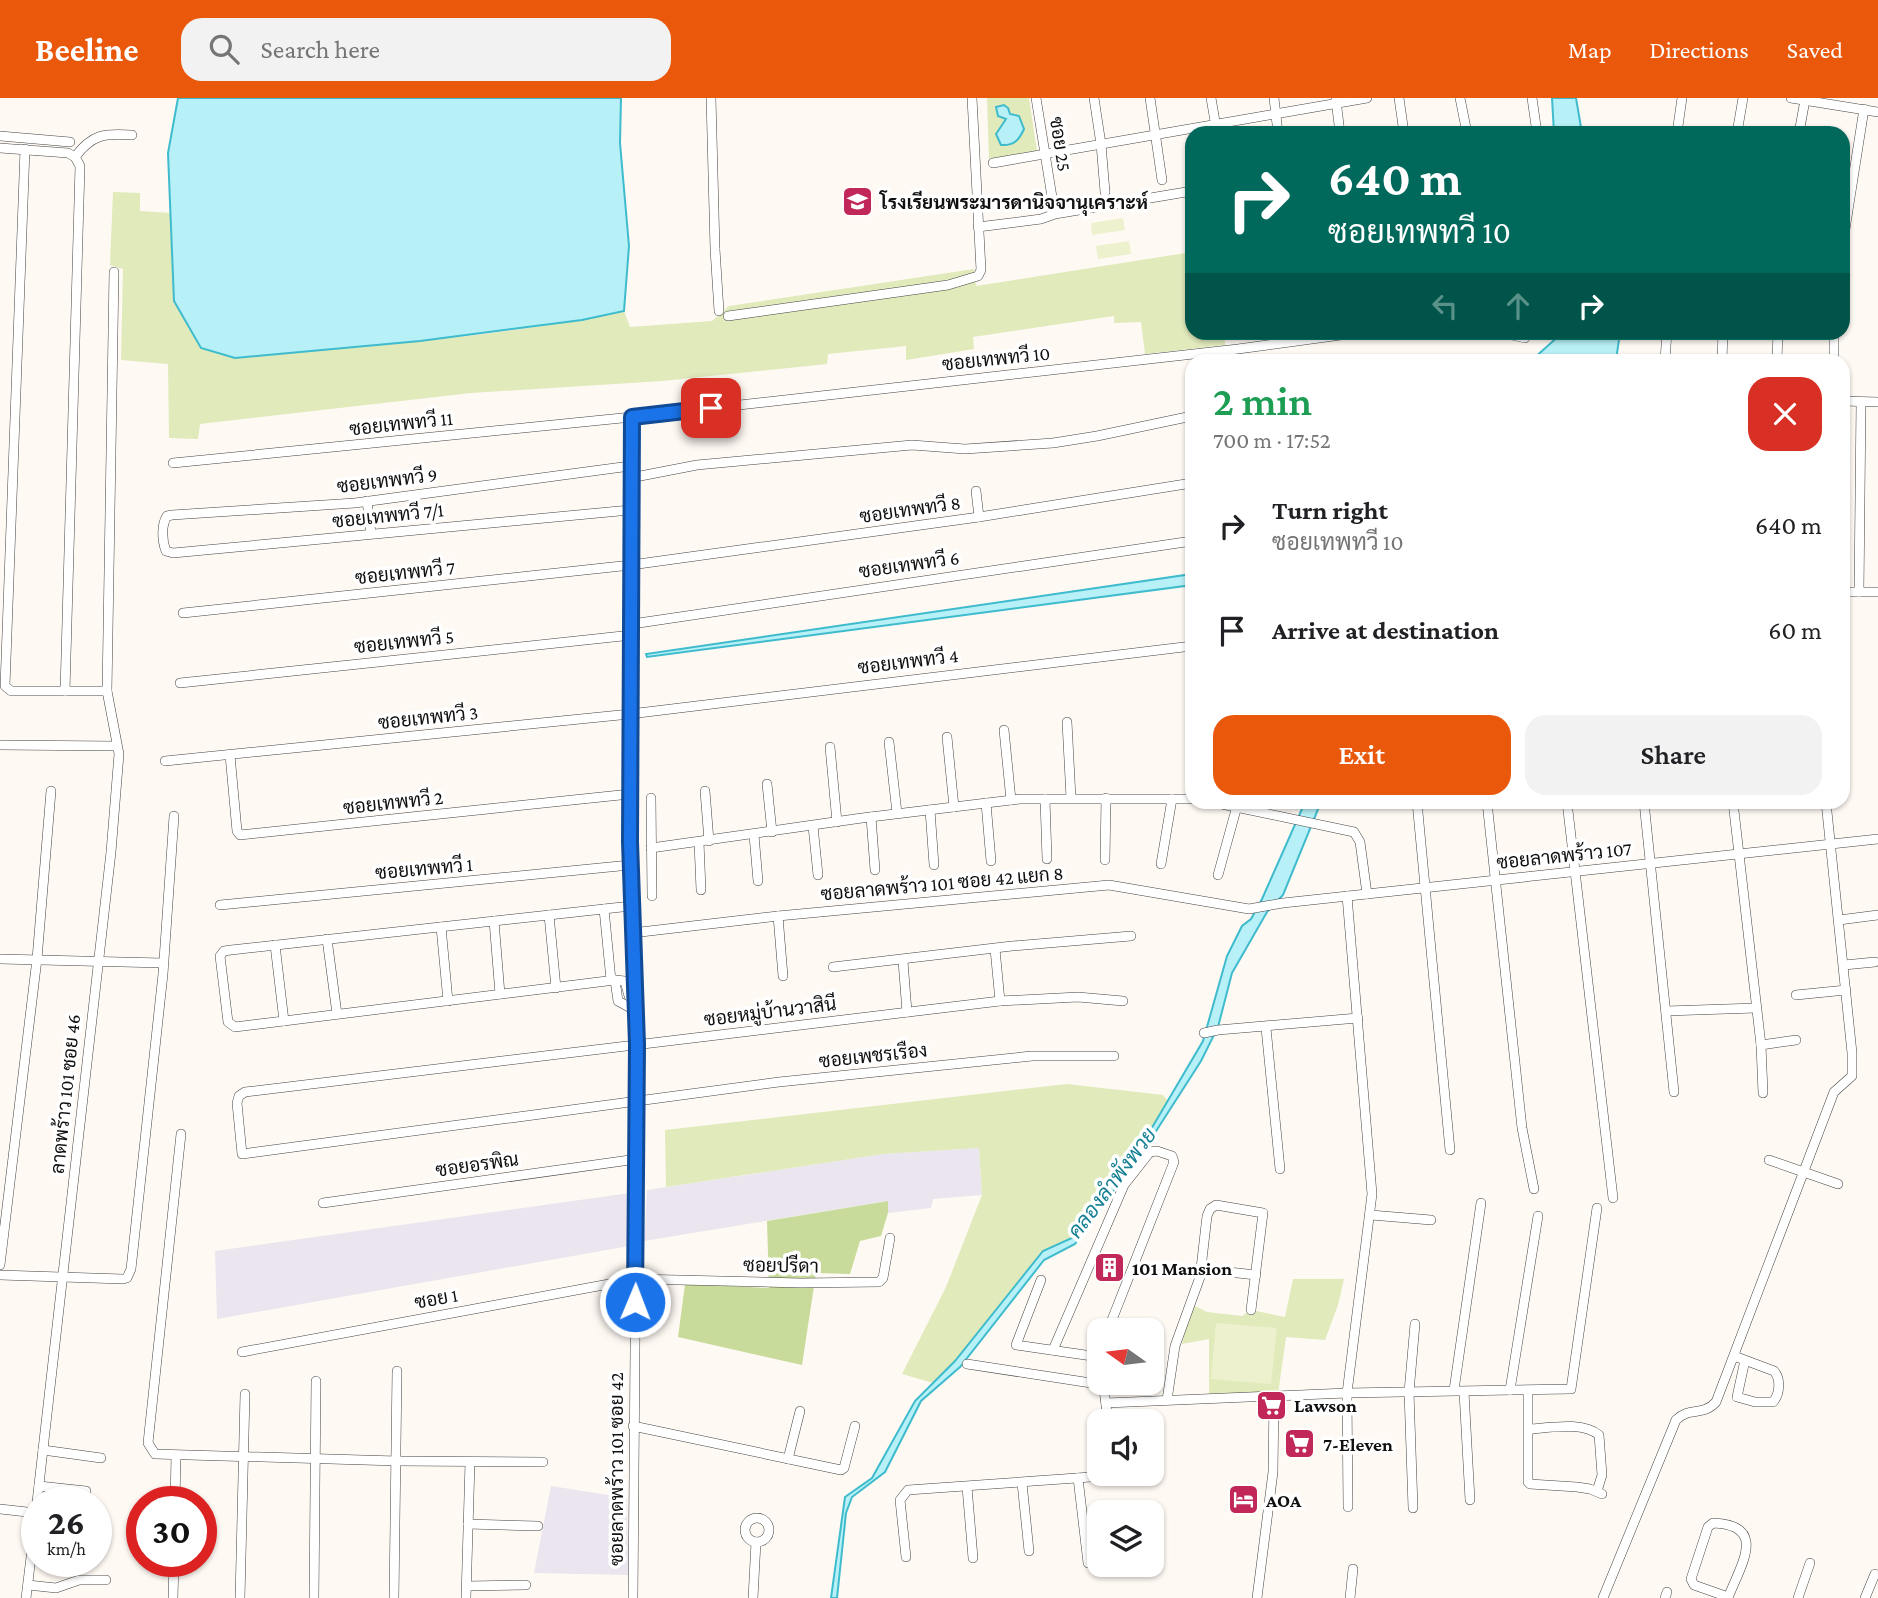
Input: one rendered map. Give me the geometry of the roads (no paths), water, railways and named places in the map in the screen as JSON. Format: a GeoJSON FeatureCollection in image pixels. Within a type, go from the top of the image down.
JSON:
{"type":"FeatureCollection","features":[{"type":"Feature","properties":{"kind":"street"},"geometry":{"type":"LineString","coordinates":[[711,98],[715,249],[724,313],[948,285],[974,278],[981,270],[972,98]]}},
{"type":"Feature","properties":{"kind":"street","name":"ซอย 25"},"geometry":{"type":"LineString","coordinates":[[1036,98],[1052,197]]}},
{"type":"Feature","properties":{"kind":"street"},"geometry":{"type":"LineString","coordinates":[[1094,98],[1105,192]]}},
{"type":"Feature","properties":{"kind":"street"},"geometry":{"type":"LineString","coordinates":[[1150,98],[1163,180]]}},
{"type":"Feature","properties":{"kind":"street"},"geometry":{"type":"LineString","coordinates":[[1211,98],[1217,126]]}},
{"type":"Feature","properties":{"kind":"street"},"geometry":{"type":"LineString","coordinates":[[1274,98],[1277,126]]}},
{"type":"Feature","properties":{"kind":"street"},"geometry":{"type":"LineString","coordinates":[[1225,126],[1336,101],[1367,98]]}},
{"type":"Feature","properties":{"kind":"street"},"geometry":{"type":"LineString","coordinates":[[1399,98],[1403,126]]}},
{"type":"Feature","properties":{"kind":"street"},"geometry":{"type":"LineString","coordinates":[[1461,98],[1466,126]]}},
{"type":"Feature","properties":{"kind":"street"},"geometry":{"type":"LineString","coordinates":[[1532,98],[1536,126]]}},
{"type":"Feature","properties":{"kind":"street"},"geometry":{"type":"LineString","coordinates":[[1678,126],[1682,98]]}},
{"type":"Feature","properties":{"kind":"street"},"geometry":{"type":"LineString","coordinates":[[1738,126],[1743,98]]}},
{"type":"Feature","properties":{"kind":"street"},"geometry":{"type":"LineString","coordinates":[[1791,98],[1878,111]]}},
{"type":"Feature","properties":{"kind":"street"},"geometry":{"type":"LineString","coordinates":[[1800,126],[1805,100]]}},
{"type":"Feature","properties":{"kind":"street"},"geometry":{"type":"LineString","coordinates":[[1336,101],[1339,126]]}},
{"type":"Feature","properties":{"kind":"street"},"geometry":{"type":"LineString","coordinates":[[1850,198],[1864,109]]}},
{"type":"Feature","properties":{"kind":"street"},"geometry":{"type":"LineString","coordinates":[[993,163],[1185,131]]}},
{"type":"Feature","properties":{"kind":"street"},"geometry":{"type":"LineString","coordinates":[[75,157],[90,140],[100,136],[132,135]]}},
{"type":"Feature","properties":{"kind":"street"},"geometry":{"type":"LineString","coordinates":[[0,136],[71,142]]}},
{"type":"Feature","properties":{"kind":"street"},"geometry":{"type":"LineString","coordinates":[[0,148],[68,153],[75,157],[80,166],[65,691]]}},
{"type":"Feature","properties":{"kind":"street"},"geometry":{"type":"LineString","coordinates":[[25,149],[5,686],[11,691],[107,691]]}},
{"type":"Feature","properties":{"kind":"street"},"geometry":{"type":"LineString","coordinates":[[978,227],[1041,219],[1055,214],[1185,192]]}},
{"type":"Feature","properties":{"kind":"street","name":"ลาดพร้าว 101 ซอย 46"},"geometry":{"type":"LineString","coordinates":[[39,1486],[111,852],[119,754],[107,691],[114,272]]}},
{"type":"Feature","properties":{"kind":"street","name":"ซอยเทพทวี 10"},"geometry":{"type":"LineString","coordinates":[[1193,354],[1304,340]]}},
{"type":"Feature","properties":{"kind":"street","name":"ซอยเทพทวี 10"},"geometry":{"type":"LineString","coordinates":[[632,417],[1185,355]]}},
{"type":"Feature","properties":{"kind":"street"},"geometry":{"type":"LineString","coordinates":[[1850,401],[1878,402]]}},
{"type":"Feature","properties":{"kind":"street"},"geometry":{"type":"LineString","coordinates":[[1859,592],[1861,402]]}},
{"type":"Feature","properties":{"kind":"street","name":"ซอยเทพทวี 11"},"geometry":{"type":"LineString","coordinates":[[173,463],[632,417]]}},
{"type":"Feature","properties":{"kind":"street","name":"ซอยลาดพร้าว 101 ซอย 42"},"geometry":{"type":"LineString","coordinates":[[632,417],[630,865],[637,1044],[633,1598]]}},
{"type":"Feature","properties":{"kind":"street"},"geometry":{"type":"LineString","coordinates":[[630,478],[697,465],[912,445],[965,449],[1053,443],[1185,417]]}},
{"type":"Feature","properties":{"kind":"street","name":"ซอยเทพทวี 9"},"geometry":{"type":"LineString","coordinates":[[163,536],[163,523],[167,516],[172,515],[368,501],[630,466]]}},
{"type":"Feature","properties":{"kind":"street","name":"ซอยเทพทวี 8"},"geometry":{"type":"LineString","coordinates":[[631,565],[979,517],[1185,484]]}},
{"type":"Feature","properties":{"kind":"street"},"geometry":{"type":"LineString","coordinates":[[976,491],[979,517]]}},
{"type":"Feature","properties":{"kind":"street"},"geometry":{"type":"LineString","coordinates":[[368,501],[371,533]]}},
{"type":"Feature","properties":{"kind":"street","name":"ซอยเทพทวี 7/1"},"geometry":{"type":"LineString","coordinates":[[163,536],[164,549],[173,553],[630,510]]}},
{"type":"Feature","properties":{"kind":"street","name":"ซอยเทพทวี 6"},"geometry":{"type":"LineString","coordinates":[[632,624],[1185,542]]}},
{"type":"Feature","properties":{"kind":"street","name":"ซอยเทพทวี 7"},"geometry":{"type":"LineString","coordinates":[[183,613],[631,565]]}},
{"type":"Feature","properties":{"kind":"street"},"geometry":{"type":"LineString","coordinates":[[1850,592],[1878,592]]}},
{"type":"Feature","properties":{"kind":"street","name":"ซอยเทพทวี 5"},"geometry":{"type":"LineString","coordinates":[[180,682],[632,635]]}},
{"type":"Feature","properties":{"kind":"street","name":"ซอยเทพทวี 4"},"geometry":{"type":"LineString","coordinates":[[630,714],[1185,647]]}},
{"type":"Feature","properties":{"kind":"street","name":"ซอยเทพทวี 3"},"geometry":{"type":"LineString","coordinates":[[165,761],[630,714]]}},
{"type":"Feature","properties":{"kind":"street"},"geometry":{"type":"LineString","coordinates":[[1067,722],[1071,798]]}},
{"type":"Feature","properties":{"kind":"street"},"geometry":{"type":"LineString","coordinates":[[1004,730],[1011,800]]}},
{"type":"Feature","properties":{"kind":"street"},"geometry":{"type":"LineString","coordinates":[[947,737],[954,807]]}},
{"type":"Feature","properties":{"kind":"street"},"geometry":{"type":"LineString","coordinates":[[889,742],[897,813]]}},
{"type":"Feature","properties":{"kind":"street"},"geometry":{"type":"LineString","coordinates":[[0,744],[116,746]]}},
{"type":"Feature","properties":{"kind":"street"},"geometry":{"type":"LineString","coordinates":[[830,747],[838,822]]}},
{"type":"Feature","properties":{"kind":"street","name":"ซอยเทพทวี 2"},"geometry":{"type":"LineString","coordinates":[[230,755],[237,831],[240,835],[630,794]]}},
{"type":"Feature","properties":{"kind":"street"},"geometry":{"type":"LineString","coordinates":[[767,784],[772,832]]}},
{"type":"Feature","properties":{"kind":"street"},"geometry":{"type":"LineString","coordinates":[[0,1265],[37,959],[51,791]]}},
{"type":"Feature","properties":{"kind":"street"},"geometry":{"type":"LineString","coordinates":[[705,791],[709,841]]}},
{"type":"Feature","properties":{"kind":"street"},"geometry":{"type":"LineString","coordinates":[[651,798],[652,896]]}},
{"type":"Feature","properties":{"kind":"street"},"geometry":{"type":"LineString","coordinates":[[1105,860],[1106,798]]}},
{"type":"Feature","properties":{"kind":"street"},"geometry":{"type":"LineString","coordinates":[[1045,799],[1047,859]]}},
{"type":"Feature","properties":{"kind":"street"},"geometry":{"type":"LineString","coordinates":[[1161,864],[1172,799]]}},
{"type":"Feature","properties":{"kind":"street"},"geometry":{"type":"LineString","coordinates":[[652,848],[897,813],[1011,800],[1185,799]]}},
{"type":"Feature","properties":{"kind":"street"},"geometry":{"type":"LineString","coordinates":[[986,803],[991,861]]}},
{"type":"Feature","properties":{"kind":"street"},"geometry":{"type":"LineString","coordinates":[[1218,875],[1241,809]]}},
{"type":"Feature","properties":{"kind":"street"},"geometry":{"type":"LineString","coordinates":[[1251,809],[1356,833],[1360,840],[1367,894]]}},
{"type":"Feature","properties":{"kind":"street"},"geometry":{"type":"LineString","coordinates":[[1418,809],[1450,1150]]}},
{"type":"Feature","properties":{"kind":"street"},"geometry":{"type":"LineString","coordinates":[[1488,809],[1522,1128],[1534,1189]]}},
{"type":"Feature","properties":{"kind":"street"},"geometry":{"type":"LineString","coordinates":[[1568,809],[1613,1198]]}},
{"type":"Feature","properties":{"kind":"street"},"geometry":{"type":"LineString","coordinates":[[1645,809],[1674,1092]]}},
{"type":"Feature","properties":{"kind":"street"},"geometry":{"type":"LineString","coordinates":[[1734,809],[1763,1093]]}},
{"type":"Feature","properties":{"kind":"street"},"geometry":{"type":"LineString","coordinates":[[1603,1598],[1676,1420],[1686,1412],[1704,1412],[1716,1402],[1834,1092],[1852,1076],[1844,965],[1827,809]]}},
{"type":"Feature","properties":{"kind":"street"},"geometry":{"type":"LineString","coordinates":[[930,810],[934,865]]}},
{"type":"Feature","properties":{"kind":"street"},"geometry":{"type":"LineString","coordinates":[[0,1275],[123,1279],[127,1278],[131,1269],[163,962],[174,816]]}},
{"type":"Feature","properties":{"kind":"street"},"geometry":{"type":"LineString","coordinates":[[871,817],[876,870]]}},
{"type":"Feature","properties":{"kind":"street"},"geometry":{"type":"LineString","coordinates":[[813,826],[818,875]]}},
{"type":"Feature","properties":{"kind":"street"},"geometry":{"type":"LineString","coordinates":[[754,835],[758,881]]}},
{"type":"Feature","properties":{"kind":"street","name":"ซอยลาดพร้าว 107"},"geometry":{"type":"LineString","coordinates":[[1255,909],[1283,903],[1878,839]]}},
{"type":"Feature","properties":{"kind":"street"},"geometry":{"type":"LineString","coordinates":[[699,842],[701,890]]}},
{"type":"Feature","properties":{"kind":"street","name":"ซอยเทพทวี 1"},"geometry":{"type":"LineString","coordinates":[[220,905],[630,865]]}},
{"type":"Feature","properties":{"kind":"street","name":"ซอยลาดพร้าว 101 ซอย 42 แยก 8"},"geometry":{"type":"LineString","coordinates":[[632,933],[778,916],[1109,885],[1255,909]]}},
{"type":"Feature","properties":{"kind":"street"},"geometry":{"type":"LineString","coordinates":[[1347,896],[1372,1194],[1347,1393],[1348,1507]]}},
{"type":"Feature","properties":{"kind":"street"},"geometry":{"type":"LineString","coordinates":[[631,906],[221,953],[228,1018],[235,1027],[613,980],[625,981],[629,996],[635,1000]]}},
{"type":"Feature","properties":{"kind":"street"},"geometry":{"type":"LineString","coordinates":[[604,909],[613,980]]}},
{"type":"Feature","properties":{"kind":"street"},"geometry":{"type":"LineString","coordinates":[[549,915],[556,988]]}},
{"type":"Feature","properties":{"kind":"street"},"geometry":{"type":"LineString","coordinates":[[1839,920],[1878,915]]}},
{"type":"Feature","properties":{"kind":"street"},"geometry":{"type":"LineString","coordinates":[[778,916],[783,976]]}},
{"type":"Feature","properties":{"kind":"street"},"geometry":{"type":"LineString","coordinates":[[494,921],[500,994]]}},
{"type":"Feature","properties":{"kind":"street"},"geometry":{"type":"LineString","coordinates":[[441,927],[448,1001]]}},
{"type":"Feature","properties":{"kind":"street","name":"ซอยหมู่บ้านวาสินี"},"geometry":{"type":"LineString","coordinates":[[833,967],[1131,936]]}},
{"type":"Feature","properties":{"kind":"street"},"geometry":{"type":"LineString","coordinates":[[327,939],[337,1014]]}},
{"type":"Feature","properties":{"kind":"street"},"geometry":{"type":"LineString","coordinates":[[275,945],[284,1021]]}},
{"type":"Feature","properties":{"kind":"street"},"geometry":{"type":"LineString","coordinates":[[995,949],[1000,1001]]}},
{"type":"Feature","properties":{"kind":"street"},"geometry":{"type":"LineString","coordinates":[[0,959],[163,962]]}},
{"type":"Feature","properties":{"kind":"street"},"geometry":{"type":"LineString","coordinates":[[903,961],[907,1012]]}},
{"type":"Feature","properties":{"kind":"street"},"geometry":{"type":"LineString","coordinates":[[1844,965],[1875,962]]}},
{"type":"Feature","properties":{"kind":"street"},"geometry":{"type":"LineString","coordinates":[[1796,995],[1846,990]]}},
{"type":"Feature","properties":{"kind":"street","name":"ซอยหมู่บ้านวาสินี"},"geometry":{"type":"LineString","coordinates":[[637,1103],[242,1154],[237,1102],[239,1096],[245,1093],[1000,1001],[1078,997],[1122,1001]]}},
{"type":"Feature","properties":{"kind":"street"},"geometry":{"type":"LineString","coordinates":[[1666,1011],[1756,1008]]}},
{"type":"Feature","properties":{"kind":"street"},"geometry":{"type":"LineString","coordinates":[[1204,1033],[1358,1018]]}},
{"type":"Feature","properties":{"kind":"street"},"geometry":{"type":"LineString","coordinates":[[1266,1028],[1280,1169]]}},
{"type":"Feature","properties":{"kind":"street"},"geometry":{"type":"LineString","coordinates":[[1760,1045],[1796,1040]]}},
{"type":"Feature","properties":{"kind":"street","name":"ซอยเพชรเรือง"},"geometry":{"type":"LineString","coordinates":[[637,1103],[779,1083],[1032,1056],[1114,1056]]}},
{"type":"Feature","properties":{"kind":"street"},"geometry":{"type":"LineString","coordinates":[[181,1134],[148,1443],[155,1454],[543,1462]]}},
{"type":"Feature","properties":{"kind":"street"},"geometry":{"type":"LineString","coordinates":[[1052,1350],[1124,1185],[1150,1152],[1157,1150],[1172,1156],[1174,1162],[1113,1318]]}},
{"type":"Feature","properties":{"kind":"street","name":"ซอยอรพิณ"},"geometry":{"type":"LineString","coordinates":[[323,1203],[636,1160]]}},
{"type":"Feature","properties":{"kind":"street"},"geometry":{"type":"LineString","coordinates":[[1769,1160],[1838,1184]]}},
{"type":"Feature","properties":{"kind":"street"},"geometry":{"type":"LineString","coordinates":[[1454,1390],[1481,1203]]}},
{"type":"Feature","properties":{"kind":"street"},"geometry":{"type":"LineString","coordinates":[[1167,1400],[1175,1346],[1201,1269],[1207,1216],[1210,1209],[1216,1205],[1263,1213],[1251,1310]]}},
{"type":"Feature","properties":{"kind":"street"},"geometry":{"type":"LineString","coordinates":[[1106,1403],[1454,1390],[1564,1391],[1572,1387],[1597,1208]]}},
{"type":"Feature","properties":{"kind":"street"},"geometry":{"type":"LineString","coordinates":[[1371,1215],[1431,1220]]}},
{"type":"Feature","properties":{"kind":"street"},"geometry":{"type":"LineString","coordinates":[[1510,1390],[1538,1216]]}},
{"type":"Feature","properties":{"kind":"street","name":"ซอยปรีดา"},"geometry":{"type":"LineString","coordinates":[[636,1279],[879,1282],[883,1278],[890,1238]]}},
{"type":"Feature","properties":{"kind":"street"},"geometry":{"type":"LineString","coordinates":[[1201,1269],[1256,1275]]}},
{"type":"Feature","properties":{"kind":"street","name":"ซอย 1"},"geometry":{"type":"LineString","coordinates":[[242,1352],[636,1279]]}},
{"type":"Feature","properties":{"kind":"street"},"geometry":{"type":"LineString","coordinates":[[1041,1280],[1016,1344],[1087,1355]]}},
{"type":"Feature","properties":{"kind":"street"},"geometry":{"type":"LineString","coordinates":[[1413,1508],[1409,1392],[1415,1324]]}},
{"type":"Feature","properties":{"kind":"street"},"geometry":{"type":"LineString","coordinates":[[1734,1356],[1745,1360],[1777,1373],[1779,1385],[1773,1402],[1755,1402],[1737,1397],[1745,1360]]}},
{"type":"Feature","properties":{"kind":"street"},"geometry":{"type":"LineString","coordinates":[[967,1364],[1087,1382]]}},
{"type":"Feature","properties":{"kind":"street"},"geometry":{"type":"LineString","coordinates":[[394,1598],[397,1371]]}},
{"type":"Feature","properties":{"kind":"street"},"geometry":{"type":"LineString","coordinates":[[314,1598],[316,1381]]}},
{"type":"Feature","properties":{"kind":"street"},"geometry":{"type":"LineString","coordinates":[[1528,1391],[1528,1482],[1577,1487],[1600,1493],[1602,1475],[1599,1435],[1593,1430],[1572,1427],[1529,1429]]}},
{"type":"Feature","properties":{"kind":"street"},"geometry":{"type":"LineString","coordinates":[[1464,1392],[1470,1500]]}},
{"type":"Feature","properties":{"kind":"street"},"geometry":{"type":"LineString","coordinates":[[240,1598],[244,1394]]}},
{"type":"Feature","properties":{"kind":"street"},"geometry":{"type":"LineString","coordinates":[[1105,1395],[1107,1409]]}},
{"type":"Feature","properties":{"kind":"street"},"geometry":{"type":"LineString","coordinates":[[1257,1598],[1273,1472],[1274,1397]]}},
{"type":"Feature","properties":{"kind":"street"},"geometry":{"type":"LineString","coordinates":[[788,1459],[800,1410]]}},
{"type":"Feature","properties":{"kind":"street"},"geometry":{"type":"LineString","coordinates":[[633,1426],[843,1470],[855,1426]]}},
{"type":"Feature","properties":{"kind":"street"},"geometry":{"type":"LineString","coordinates":[[43,1450],[102,1458]]}},
{"type":"Feature","properties":{"kind":"street"},"geometry":{"type":"LineString","coordinates":[[175,1486],[176,1455]]}},
{"type":"Feature","properties":{"kind":"street"},"geometry":{"type":"LineString","coordinates":[[466,1598],[470,1462]]}},
{"type":"Feature","properties":{"kind":"street"},"geometry":{"type":"LineString","coordinates":[[906,1557],[900,1500],[908,1490],[1087,1477]]}},
{"type":"Feature","properties":{"kind":"street"},"geometry":{"type":"LineString","coordinates":[[1079,1478],[1087,1554]]}},
{"type":"Feature","properties":{"kind":"street"},"geometry":{"type":"LineString","coordinates":[[1022,1483],[1029,1551]]}},
{"type":"Feature","properties":{"kind":"street"},"geometry":{"type":"LineString","coordinates":[[967,1487],[973,1558]]}},
{"type":"Feature","properties":{"kind":"street"},"geometry":{"type":"LineString","coordinates":[[0,1509],[21,1510]]}},
{"type":"Feature","properties":{"kind":"street"},"geometry":{"type":"LineString","coordinates":[[1713,1523],[1740,1530],[1748,1541],[1728,1597],[1694,1585],[1691,1579],[1708,1527],[1713,1523]]}},
{"type":"Feature","properties":{"kind":"street"},"geometry":{"type":"LineString","coordinates":[[468,1524],[538,1526]]}},
{"type":"Feature","properties":{"kind":"street"},"geometry":{"type":"LineString","coordinates":[[753,1598],[756,1542]]}},
{"type":"Feature","properties":{"kind":"street"},"geometry":{"type":"LineString","coordinates":[[1798,1598],[1810,1563]]}},
{"type":"Feature","properties":{"kind":"street"},"geometry":{"type":"LineString","coordinates":[[1350,1598],[1353,1569]]}},
{"type":"Feature","properties":{"kind":"street"},"geometry":{"type":"LineString","coordinates":[[1865,1598],[1875,1574]]}},
{"type":"Feature","properties":{"kind":"street"},"geometry":{"type":"LineString","coordinates":[[26,1598],[29,1577]]}},
{"type":"Feature","properties":{"kind":"street"},"geometry":{"type":"LineString","coordinates":[[173,1598],[174,1577]]}},
{"type":"Feature","properties":{"kind":"street"},"geometry":{"type":"LineString","coordinates":[[28,1585],[56,1588],[79,1580],[106,1580]]}},
{"type":"Feature","properties":{"kind":"street"},"geometry":{"type":"LineString","coordinates":[[467,1586],[526,1585]]}},
{"type":"Feature","properties":{"kind":"water"},"geometry":{"type":"Polygon","coordinates":[[[178,98],[621,98],[620,143],[629,246],[624,311],[582,320],[420,341],[235,358],[201,348],[174,301],[168,153],[178,98]]]}},
{"type":"Feature","properties":{"kind":"water"},"geometry":{"type":"Polygon","coordinates":[[[1552,98],[1576,98],[1581,126],[1554,126],[1552,98]]]}},
{"type":"Feature","properties":{"kind":"water"},"geometry":{"type":"Polygon","coordinates":[[[1004,105],[1010,114],[1019,116],[1024,129],[1015,142],[1001,145],[996,134],[1006,119],[998,116],[996,107],[1004,105]]]}},
{"type":"Feature","properties":{"kind":"water"},"geometry":{"type":"Polygon","coordinates":[[[1554,340],[1619,340],[1617,354],[1539,354],[1554,340]]]}},
{"type":"Feature","properties":{"kind":"water"},"geometry":{"type":"Polygon","coordinates":[[[1185,575],[1185,586],[647,657],[646,654],[1185,575]]]}},
{"type":"Feature","properties":{"kind":"water"},"geometry":{"type":"Polygon","coordinates":[[[1302,809],[1318,809],[1283,895],[1267,912],[1232,973],[1218,1027],[1201,1061],[1151,1139],[1075,1244],[1044,1260],[960,1367],[921,1401],[885,1472],[852,1497],[846,1513],[837,1598],[831,1598],[845,1497],[872,1478],[915,1401],[955,1361],[1043,1251],[1072,1238],[1150,1131],[1203,1041],[1227,956],[1242,926],[1251,919],[1302,809]]]}},
{"type":"Feature","properties":{"kind":"place","name":"โรงเรียนพระมารดานิจจานุเคราะห์"},"geometry":{"type":"Point","coordinates":[857,202]}},
{"type":"Feature","properties":{"kind":"place","name":"101 Mansion"},"geometry":{"type":"Point","coordinates":[1109,1268]}},
{"type":"Feature","properties":{"kind":"place","name":"Lawson"},"geometry":{"type":"Point","coordinates":[1271,1405]}},
{"type":"Feature","properties":{"kind":"place","name":"7-Eleven"},"geometry":{"type":"Point","coordinates":[1300,1444]}},
{"type":"Feature","properties":{"kind":"place","name":"AOA"},"geometry":{"type":"Point","coordinates":[1243,1500]}},
{"type":"Feature","properties":{"kind":"water label","name":"คลองลำพังพวย"},"geometry":{"type":"Point","coordinates":[1112,1183]}}]}
